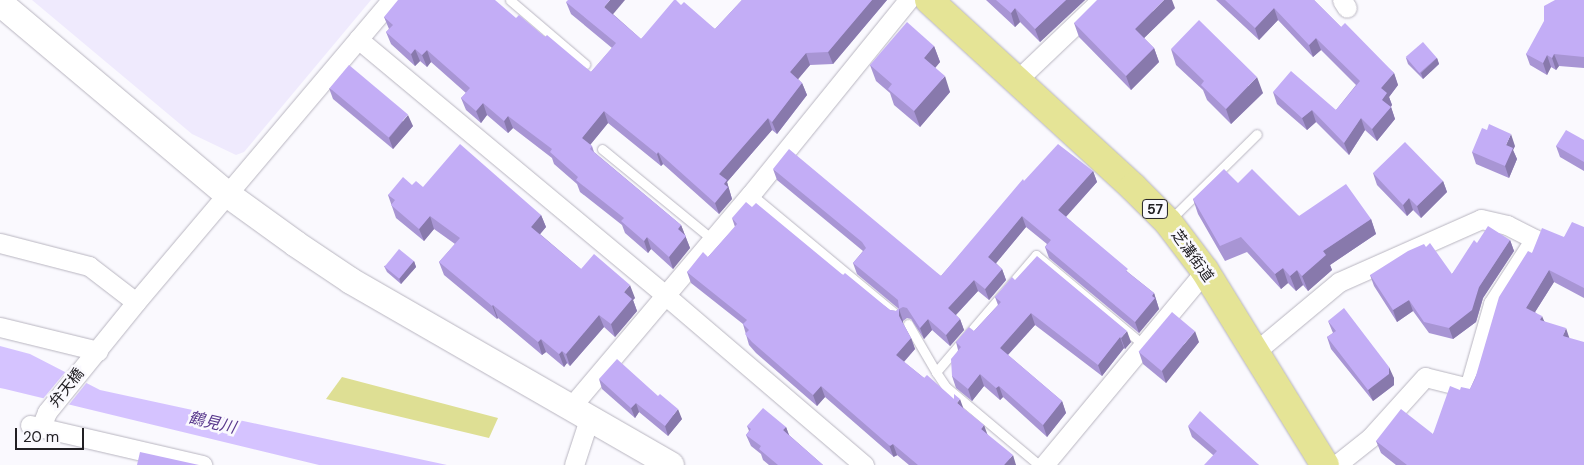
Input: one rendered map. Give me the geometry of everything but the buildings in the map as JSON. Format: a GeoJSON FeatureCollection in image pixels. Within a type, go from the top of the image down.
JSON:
{"type":"FeatureCollection","features":[{"type":"Feature","properties":{"kind":"main road","name":"芝溝街道"},"geometry":{"type":"LineString","coordinates":[[929,0],[1168,222],[1205,271],[1325,465]]}},
{"type":"Feature","properties":{"kind":"street","name":"弁天橋"},"geometry":{"type":"LineString","coordinates":[[202,465],[38,423],[136,302],[391,0]]}},
{"type":"Feature","properties":{"kind":"street"},"geometry":{"type":"LineString","coordinates":[[574,465],[580,414],[665,295],[751,194],[908,0]]}},
{"type":"Feature","properties":{"kind":"street"},"geometry":{"type":"LineString","coordinates":[[1016,81],[1101,0]]}},
{"type":"Feature","properties":{"kind":"street"},"geometry":{"type":"LineString","coordinates":[[0,3],[227,194],[351,281],[580,414],[672,465]]}},
{"type":"Feature","properties":{"kind":"street"},"geometry":{"type":"LineString","coordinates":[[358,39],[665,295],[864,465]]}},
{"type":"Feature","properties":{"kind":"street"},"geometry":{"type":"LineString","coordinates":[[1255,352],[1339,282],[1481,219],[1507,225],[1535,239],[1493,304],[1469,388],[1425,377],[1370,438],[1336,465]]}},
{"type":"Feature","properties":{"kind":"street"},"geometry":{"type":"LineString","coordinates":[[0,244],[89,266],[136,302]]}},
{"type":"Feature","properties":{"kind":"street"},"geometry":{"type":"LineString","coordinates":[[1044,465],[1145,346],[1205,271]]}},
{"type":"Feature","properties":{"kind":"street"},"geometry":{"type":"LineString","coordinates":[[0,327],[95,354]]}},
{"type":"Feature","properties":{"kind":"lane"},"geometry":{"type":"LineString","coordinates":[[510,0],[585,64]]}},
{"type":"Feature","properties":{"kind":"lane"},"geometry":{"type":"LineString","coordinates":[[1168,222],[1257,134]]}},
{"type":"Feature","properties":{"kind":"lane"},"geometry":{"type":"LineString","coordinates":[[602,149],[712,239]]}},
{"type":"Feature","properties":{"kind":"lane"},"geometry":{"type":"LineString","coordinates":[[751,194],[898,316]]}},
{"type":"Feature","properties":{"kind":"lane"},"geometry":{"type":"LineString","coordinates":[[936,372],[1036,255],[1145,346]]}},
{"type":"Feature","properties":{"kind":"lane"},"geometry":{"type":"LineString","coordinates":[[908,324],[946,387],[1039,465]]}},
{"type":"Feature","properties":{"kind":"shaded area"},"geometry":{"type":"Polygon","coordinates":[[[32,0],[371,0],[244,152],[236,155],[192,134],[32,0]]]}},
{"type":"Feature","properties":{"kind":"green space"},"geometry":{"type":"Polygon","coordinates":[[[342,377],[498,418],[489,438],[326,399],[342,377]]]}},
{"type":"Feature","properties":{"kind":"water","name":"鶴見川"},"geometry":{"type":"Polygon","coordinates":[[[0,346],[30,354],[100,390],[447,465],[319,465],[0,388],[0,346]]]}},
{"type":"Feature","properties":{"kind":"pier"},"geometry":{"type":"Polygon","coordinates":[[[67,370],[88,381],[67,407],[42,400],[67,370]]]}}]}
